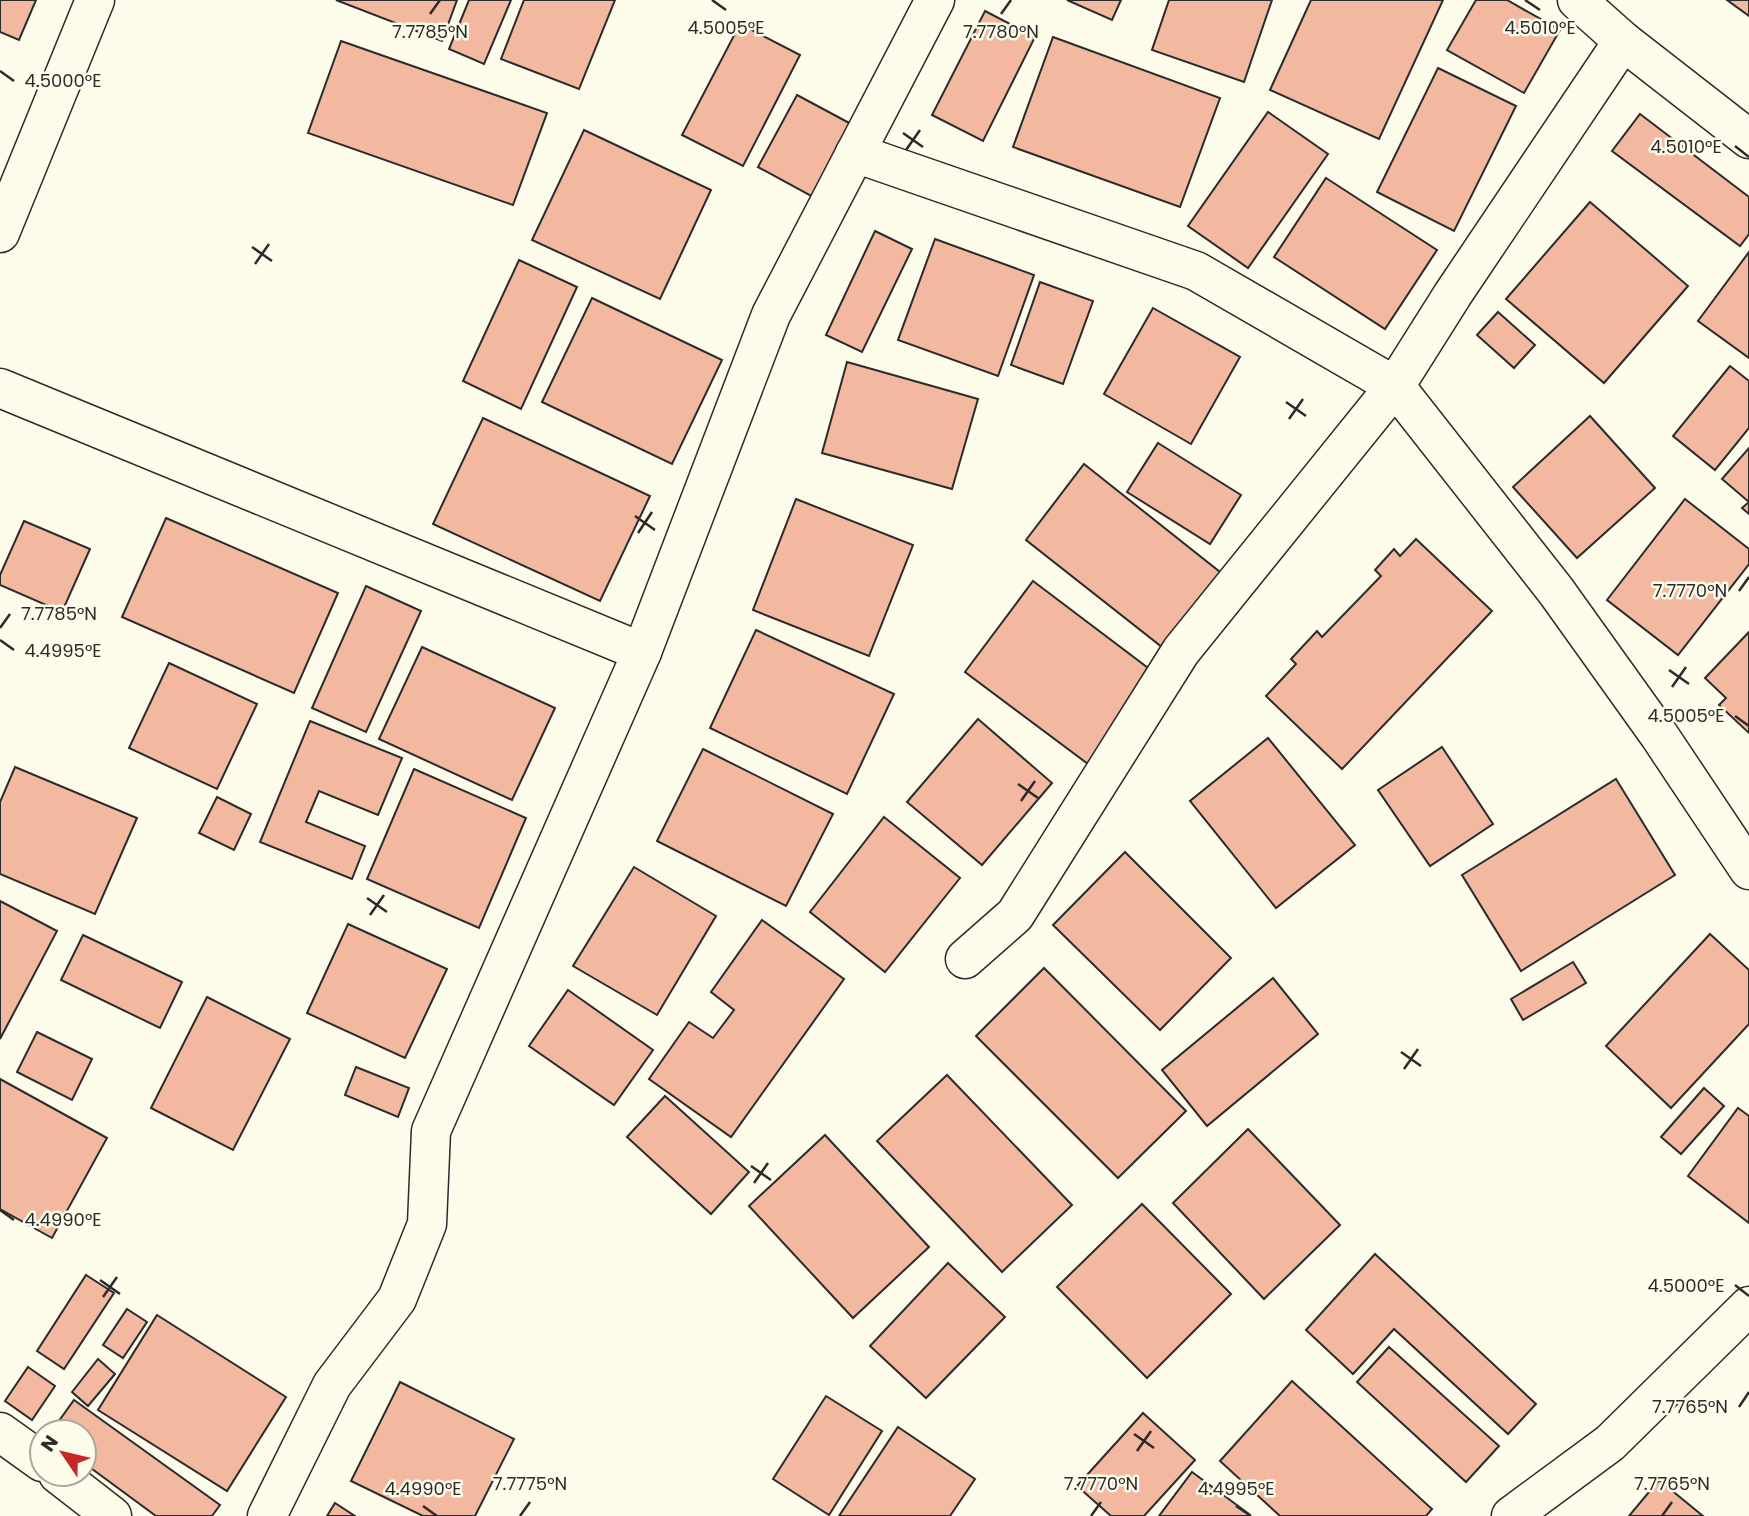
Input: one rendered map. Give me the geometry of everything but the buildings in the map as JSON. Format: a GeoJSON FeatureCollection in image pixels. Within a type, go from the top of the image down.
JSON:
{"type":"FeatureCollection","features":[{"type":"Feature","properties":{"kind":"street"},"geometry":{"type":"LineString","coordinates":[[0,233],[95,0]]}},
{"type":"Feature","properties":{"kind":"street"},"geometry":{"type":"LineString","coordinates":[[267,1516],[332,1385],[397,1299],[427,1224],[431,1131],[642,653],[771,316],[935,0]]}},
{"type":"Feature","properties":{"kind":"street"},"geometry":{"type":"LineString","coordinates":[[1577,0],[1623,41],[1749,139]]}},
{"type":"Feature","properties":{"kind":"street"},"geometry":{"type":"LineString","coordinates":[[965,960],[1015,915],[1181,652],[1395,386],[1452,294],[1623,41]]}},
{"type":"Feature","properties":{"kind":"street"},"geometry":{"type":"LineString","coordinates":[[855,153],[1196,271],[1395,386],[1556,591],[1659,735],[1749,870]]}},
{"type":"Feature","properties":{"kind":"street"},"geometry":{"type":"LineString","coordinates":[[0,388],[642,653]]}},
{"type":"Feature","properties":{"kind":"street"},"geometry":{"type":"LineString","coordinates":[[1511,1516],[1611,1443],[1749,1306]]}},
{"type":"Feature","properties":{"kind":"street"},"geometry":{"type":"LineString","coordinates":[[0,1432],[28,1452]]}},
{"type":"Feature","properties":{"kind":"street"},"geometry":{"type":"LineString","coordinates":[[76,1488],[112,1516]]}}]}
